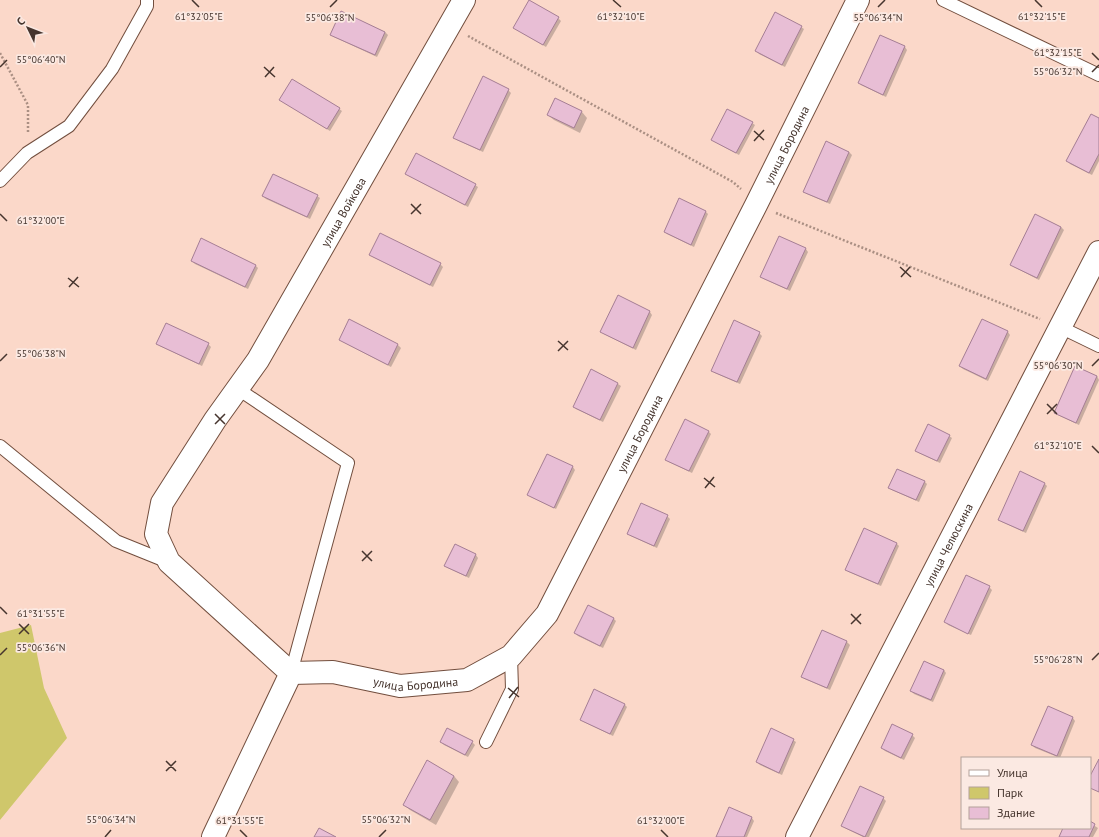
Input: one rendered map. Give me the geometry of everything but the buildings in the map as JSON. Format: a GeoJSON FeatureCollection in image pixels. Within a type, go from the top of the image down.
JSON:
{"type":"FeatureCollection","features":[{"type":"Feature","properties":{"kind":"street","name":"улица Войкова"},"geometry":{"type":"LineString","coordinates":[[169,562],[156,534],[162,503],[215,420],[262,354],[464,0]]}},
{"type":"Feature","properties":{"kind":"street","name":"улица Бородина"},"geometry":{"type":"LineString","coordinates":[[291,673],[333,672],[400,686],[466,680],[511,656],[547,614],[756,205],[858,0]]}},
{"type":"Feature","properties":{"kind":"street","name":"улица Челюскина"},"geometry":{"type":"LineString","coordinates":[[797,837],[1099,252]]}},
{"type":"Feature","properties":{"kind":"street"},"geometry":{"type":"LineString","coordinates":[[169,562],[291,673],[213,837]]}},
{"type":"Feature","properties":{"kind":"lane"},"geometry":{"type":"LineString","coordinates":[[0,181],[27,153],[69,126],[112,69],[147,6],[147,0]]}},
{"type":"Feature","properties":{"kind":"lane"},"geometry":{"type":"LineString","coordinates":[[944,0],[1099,75]]}},
{"type":"Feature","properties":{"kind":"lane"},"geometry":{"type":"LineString","coordinates":[[1060,327],[1099,346]]}},
{"type":"Feature","properties":{"kind":"lane"},"geometry":{"type":"LineString","coordinates":[[238,389],[348,463],[291,673]]}},
{"type":"Feature","properties":{"kind":"lane"},"geometry":{"type":"LineString","coordinates":[[0,446],[116,541],[169,562]]}},
{"type":"Feature","properties":{"kind":"lane"},"geometry":{"type":"LineString","coordinates":[[486,742],[512,689],[511,656]]}},
{"type":"Feature","properties":{"kind":"path"},"geometry":{"type":"LineString","coordinates":[[0,53],[28,105],[27,153]]}},
{"type":"Feature","properties":{"kind":"green space"},"geometry":{"type":"Polygon","coordinates":[[[31,625],[44,688],[67,738],[0,820],[0,633],[31,625]]]}}]}
